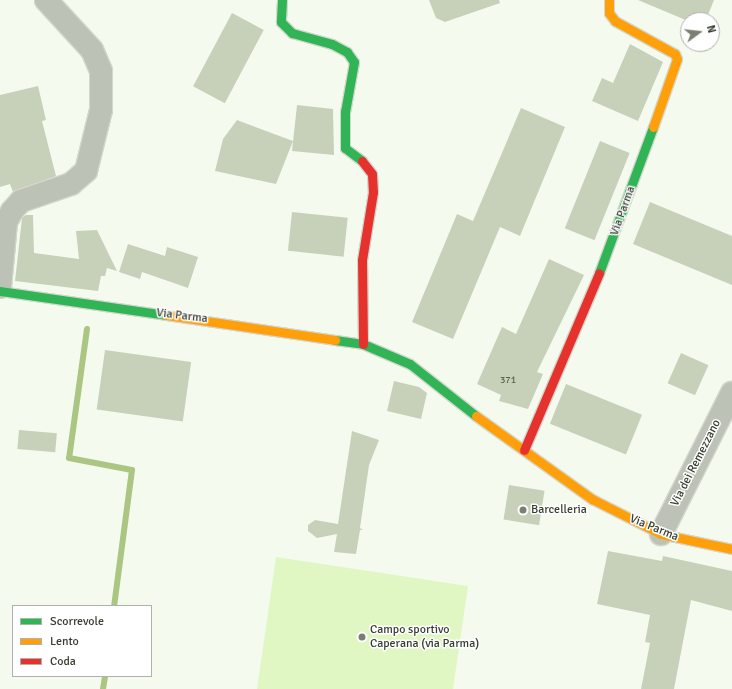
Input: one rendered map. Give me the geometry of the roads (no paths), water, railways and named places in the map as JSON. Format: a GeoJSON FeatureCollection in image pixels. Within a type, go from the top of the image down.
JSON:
{"type":"FeatureCollection","features":[{"type":"Feature","properties":{"kind":"street"},"geometry":{"type":"LineString","coordinates":[[0,287],[6,222],[12,211],[21,201],[71,184],[86,171],[101,110],[101,71],[92,50],[46,0]]}},
{"type":"Feature","properties":{"kind":"street"},"geometry":{"type":"LineString","coordinates":[[282,0],[281,22],[292,33],[332,44],[347,52],[354,62],[345,112],[345,148],[367,165],[372,174],[373,192],[362,260],[363,344]]}},
{"type":"Feature","properties":{"kind":"street","name":"Via Parma"},"geometry":{"type":"LineString","coordinates":[[524,450],[609,250],[677,59],[675,54],[615,20],[609,13],[609,0]]}},
{"type":"Feature","properties":{"kind":"street","name":"Via Parma"},"geometry":{"type":"LineString","coordinates":[[0,291],[363,344],[410,364],[592,499],[661,534],[689,542],[732,549]]}},
{"type":"Feature","properties":{"kind":"street","name":"Via dei Remezzano"},"geometry":{"type":"LineString","coordinates":[[661,534],[732,393]]}},
{"type":"Feature","properties":{"kind":"waterway"},"geometry":{"type":"LineString","coordinates":[[87,329],[69,458],[132,470],[114,605]]}},
{"type":"Feature","properties":{"kind":"waterway"},"geometry":{"type":"LineString","coordinates":[[103,689],[105,677]]}},
{"type":"Feature","properties":{"kind":"place","name":"Barcelleria"},"geometry":{"type":"Point","coordinates":[523,510]}},
{"type":"Feature","properties":{"kind":"place","name":"Campo sportivo Caperana (via Parma)"},"geometry":{"type":"Point","coordinates":[362,637]}}]}
